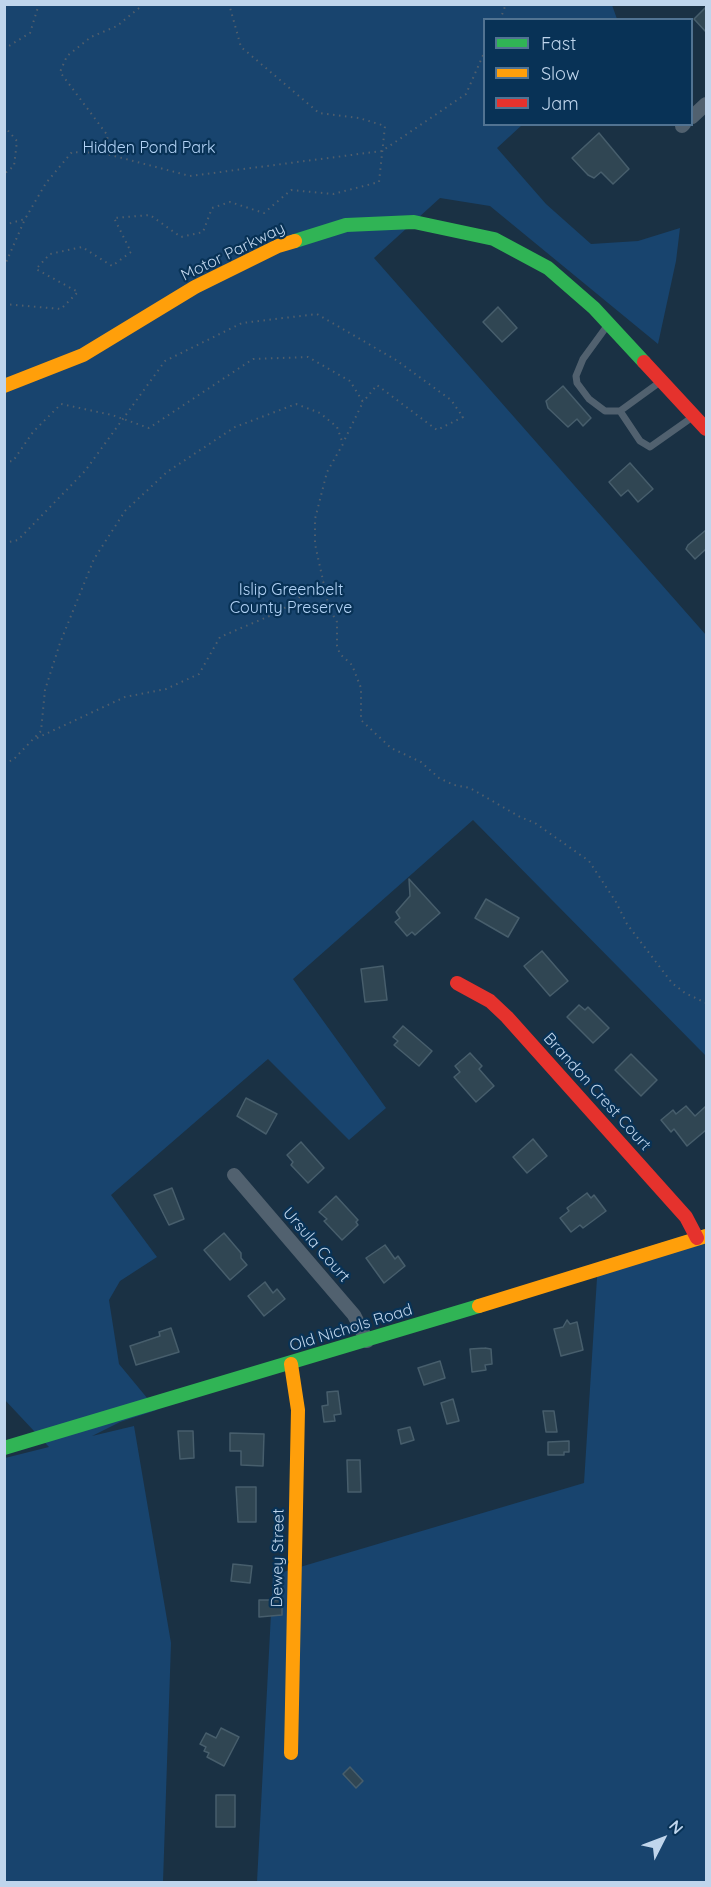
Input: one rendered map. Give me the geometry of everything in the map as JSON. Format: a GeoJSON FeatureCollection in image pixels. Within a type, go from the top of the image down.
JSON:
{"type":"FeatureCollection","features":[{"type":"Feature","properties":{"kind":"street"},"geometry":{"type":"LineString","coordinates":[[693,116],[706,104]]}},
{"type":"Feature","properties":{"kind":"street","name":"Motor Parkway"},"geometry":{"type":"LineString","coordinates":[[4,386],[58,367],[83,355],[185,293],[254,256],[303,237],[346,225],[368,222],[414,222],[457,229],[494,239],[548,268],[609,324],[706,429]]}},
{"type":"Feature","properties":{"kind":"street","name":"Brandon Crest Court"},"geometry":{"type":"LineString","coordinates":[[457,983],[490,1001],[507,1017],[702,1237]]}},
{"type":"Feature","properties":{"kind":"street","name":"Ursula Court"},"geometry":{"type":"LineString","coordinates":[[234,1175],[354,1315],[367,1341]]}},
{"type":"Feature","properties":{"kind":"street","name":"Old Nichols Road"},"geometry":{"type":"LineString","coordinates":[[4,1448],[291,1364],[702,1237]]}},
{"type":"Feature","properties":{"kind":"street","name":"Dewey Street"},"geometry":{"type":"LineString","coordinates":[[291,1364],[298,1410],[291,1753]]}},
{"type":"Feature","properties":{"kind":"lane"},"geometry":{"type":"LineString","coordinates":[[609,324],[583,359],[576,376],[577,383],[595,405],[613,413],[620,411],[662,381]]}},
{"type":"Feature","properties":{"kind":"lane"},"geometry":{"type":"LineString","coordinates":[[620,411],[640,441],[650,447],[694,416]]}},
{"type":"Feature","properties":{"kind":"path"},"geometry":{"type":"LineString","coordinates":[[4,49],[30,33],[39,4]]}},
{"type":"Feature","properties":{"kind":"path"},"geometry":{"type":"LineString","coordinates":[[104,153],[108,136],[60,72],[68,56],[91,37],[117,27],[144,4]]}},
{"type":"Feature","properties":{"kind":"path"},"geometry":{"type":"LineString","coordinates":[[4,304],[61,309],[78,292],[36,269],[50,254],[81,247],[112,267],[131,252],[114,218],[150,215],[181,237],[203,232],[212,208],[230,202],[264,213],[291,190],[333,194],[379,182],[385,126],[359,118],[319,113],[241,46],[229,4]]}},
{"type":"Feature","properties":{"kind":"path"},"geometry":{"type":"LineString","coordinates":[[4,267],[25,219],[46,183],[72,152],[104,153],[190,176],[382,151],[466,94],[483,55]]}},
{"type":"Feature","properties":{"kind":"path"},"geometry":{"type":"LineString","coordinates":[[4,126],[17,141],[14,166],[4,174]]}},
{"type":"Feature","properties":{"kind":"path"},"geometry":{"type":"LineString","coordinates":[[4,225],[25,219]]}},
{"type":"Feature","properties":{"kind":"path"},"geometry":{"type":"LineString","coordinates":[[4,543],[18,540],[85,471],[165,361],[242,323],[317,314],[396,360],[451,400],[463,417],[437,430],[377,385],[363,402],[327,472],[315,519],[315,544],[329,608],[337,622],[337,646],[340,654],[352,665],[361,688],[361,720],[391,748],[421,762],[439,778],[454,785],[470,788],[520,817],[535,823],[589,861],[616,902],[627,924],[672,983],[706,1003]]}},
{"type":"Feature","properties":{"kind":"path"},"geometry":{"type":"LineString","coordinates":[[4,462],[14,461],[33,432],[60,404],[124,419],[149,428],[253,359],[308,357],[350,381],[363,402]]}},
{"type":"Feature","properties":{"kind":"path"},"geometry":{"type":"LineString","coordinates":[[37,738],[41,731],[45,690],[60,643],[94,559],[125,511],[167,472],[236,428],[296,404],[320,413],[337,427],[343,444]]}},
{"type":"Feature","properties":{"kind":"path"},"geometry":{"type":"LineString","coordinates":[[4,763],[13,760],[37,738],[125,697],[166,689],[199,674],[220,637],[279,612],[323,580]]}},
{"type":"Feature","properties":{"kind":"green space","name":"Islip Greenbelt County Preserve"},"geometry":{"type":"Polygon","coordinates":[[[4,5],[612,5],[617,18],[483,18],[483,126],[521,126],[497,148],[546,204],[591,244],[638,241],[680,228],[676,261],[658,344],[490,206],[440,198],[374,258],[706,635],[706,1056],[473,820],[293,979],[386,1108],[349,1140],[268,1059],[111,1195],[157,1257],[120,1281],[109,1300],[119,1364],[157,1410],[120,1422],[92,1436],[134,1426],[171,1643],[163,1882],[5,1882],[5,1458],[49,1447],[4,1399],[4,5]]]}},
{"type":"Feature","properties":{"kind":"green space"},"geometry":{"type":"Polygon","coordinates":[[[706,1229],[706,1882],[257,1882],[273,1575],[584,1483],[598,1262],[706,1229]]]}},
{"type":"Feature","properties":{"kind":"building"},"geometry":{"type":"Polygon","coordinates":[[[706,7],[706,32],[694,19],[706,7]]]}},
{"type":"Feature","properties":{"kind":"building"},"geometry":{"type":"Polygon","coordinates":[[[599,133],[629,169],[613,184],[601,172],[594,178],[588,175],[572,158],[599,133]]]}},
{"type":"Feature","properties":{"kind":"building"},"geometry":{"type":"Polygon","coordinates":[[[498,307],[517,328],[502,342],[483,322],[498,307]]]}},
{"type":"Feature","properties":{"kind":"building"},"geometry":{"type":"Polygon","coordinates":[[[563,386],[591,418],[583,426],[577,419],[568,427],[548,408],[546,401],[563,386]]]}},
{"type":"Feature","properties":{"kind":"building"},"geometry":{"type":"Polygon","coordinates":[[[630,463],[653,489],[638,502],[628,490],[621,496],[609,482],[630,463]]]}},
{"type":"Feature","properties":{"kind":"building"},"geometry":{"type":"Polygon","coordinates":[[[706,530],[706,549],[695,559],[686,549],[706,530]]]}},
{"type":"Feature","properties":{"kind":"building"},"geometry":{"type":"Polygon","coordinates":[[[409,879],[440,913],[415,935],[412,932],[407,936],[395,922],[400,918],[396,912],[410,896],[409,879]]]}},
{"type":"Feature","properties":{"kind":"building"},"geometry":{"type":"Polygon","coordinates":[[[486,899],[519,918],[508,937],[475,918],[486,899]]]}},
{"type":"Feature","properties":{"kind":"building"},"geometry":{"type":"Polygon","coordinates":[[[542,951],[568,981],[550,996],[524,966],[542,951]]]}},
{"type":"Feature","properties":{"kind":"building"},"geometry":{"type":"Polygon","coordinates":[[[383,966],[387,1000],[365,1002],[361,969],[383,966]]]}},
{"type":"Feature","properties":{"kind":"building"},"geometry":{"type":"Polygon","coordinates":[[[579,1005],[585,1010],[588,1007],[609,1028],[593,1043],[567,1017],[579,1005]]]}},
{"type":"Feature","properties":{"kind":"building"},"geometry":{"type":"Polygon","coordinates":[[[403,1026],[432,1051],[419,1066],[394,1045],[398,1041],[393,1037],[403,1026]]]}},
{"type":"Feature","properties":{"kind":"building"},"geometry":{"type":"Polygon","coordinates":[[[470,1053],[482,1066],[479,1069],[494,1086],[476,1102],[454,1077],[460,1072],[455,1066],[470,1053]]]}},
{"type":"Feature","properties":{"kind":"building"},"geometry":{"type":"Polygon","coordinates":[[[631,1054],[657,1080],[641,1096],[615,1070],[631,1054]]]}},
{"type":"Feature","properties":{"kind":"building"},"geometry":{"type":"Polygon","coordinates":[[[246,1098],[277,1114],[266,1134],[237,1116],[246,1098]]]}},
{"type":"Feature","properties":{"kind":"building"},"geometry":{"type":"Polygon","coordinates":[[[686,1106],[695,1116],[706,1106],[706,1130],[687,1146],[674,1129],[671,1132],[661,1120],[673,1110],[676,1114],[686,1106]]]}},
{"type":"Feature","properties":{"kind":"building"},"geometry":{"type":"Polygon","coordinates":[[[533,1139],[547,1156],[527,1173],[513,1157],[533,1139]]]}},
{"type":"Feature","properties":{"kind":"building"},"geometry":{"type":"Polygon","coordinates":[[[301,1142],[324,1168],[308,1183],[291,1165],[293,1162],[287,1155],[301,1142]]]}},
{"type":"Feature","properties":{"kind":"building"},"geometry":{"type":"Polygon","coordinates":[[[172,1188],[184,1219],[169,1225],[154,1195],[172,1188]]]}},
{"type":"Feature","properties":{"kind":"building"},"geometry":{"type":"Polygon","coordinates":[[[587,1193],[591,1198],[594,1195],[606,1211],[583,1228],[580,1225],[571,1232],[560,1218],[569,1211],[567,1208],[587,1193]]]}},
{"type":"Feature","properties":{"kind":"building"},"geometry":{"type":"Polygon","coordinates":[[[336,1196],[358,1220],[356,1222],[358,1225],[342,1240],[324,1221],[327,1219],[319,1212],[336,1196]]]}},
{"type":"Feature","properties":{"kind":"building"},"geometry":{"type":"Polygon","coordinates":[[[224,1233],[241,1253],[241,1258],[247,1265],[230,1280],[204,1250],[224,1233]]]}},
{"type":"Feature","properties":{"kind":"building"},"geometry":{"type":"Polygon","coordinates":[[[385,1245],[395,1259],[398,1256],[405,1266],[384,1283],[366,1258],[385,1245]]]}},
{"type":"Feature","properties":{"kind":"building"},"geometry":{"type":"Polygon","coordinates":[[[265,1282],[273,1293],[277,1289],[285,1299],[264,1316],[248,1296],[265,1282]]]}},
{"type":"Feature","properties":{"kind":"building"},"geometry":{"type":"Polygon","coordinates":[[[567,1320],[570,1324],[577,1322],[583,1350],[561,1356],[554,1329],[563,1327],[567,1320]]]}},
{"type":"Feature","properties":{"kind":"building"},"geometry":{"type":"Polygon","coordinates":[[[171,1328],[179,1352],[136,1365],[130,1346],[160,1336],[159,1332],[171,1328]]]}},
{"type":"Feature","properties":{"kind":"building"},"geometry":{"type":"Polygon","coordinates":[[[470,1349],[491,1349],[492,1364],[485,1365],[486,1370],[472,1372],[470,1349]]]}},
{"type":"Feature","properties":{"kind":"building"},"geometry":{"type":"Polygon","coordinates":[[[440,1361],[445,1378],[424,1385],[418,1368],[440,1361]]]}},
{"type":"Feature","properties":{"kind":"building"},"geometry":{"type":"Polygon","coordinates":[[[338,1391],[341,1414],[334,1415],[335,1421],[324,1422],[322,1406],[328,1405],[327,1392],[338,1391]]]}},
{"type":"Feature","properties":{"kind":"building"},"geometry":{"type":"Polygon","coordinates":[[[453,1399],[459,1421],[447,1424],[441,1403],[453,1399]]]}},
{"type":"Feature","properties":{"kind":"building"},"geometry":{"type":"Polygon","coordinates":[[[543,1411],[554,1411],[557,1432],[546,1432],[543,1411]]]}},
{"type":"Feature","properties":{"kind":"building"},"geometry":{"type":"Polygon","coordinates":[[[410,1427],[414,1440],[401,1444],[398,1430],[410,1427]]]}},
{"type":"Feature","properties":{"kind":"building"},"geometry":{"type":"Polygon","coordinates":[[[178,1431],[193,1431],[194,1458],[180,1459],[178,1431]]]}},
{"type":"Feature","properties":{"kind":"building"},"geometry":{"type":"Polygon","coordinates":[[[230,1433],[264,1434],[263,1466],[241,1465],[241,1451],[230,1451],[230,1433]]]}},
{"type":"Feature","properties":{"kind":"building"},"geometry":{"type":"Polygon","coordinates":[[[569,1441],[569,1452],[564,1452],[564,1455],[548,1455],[548,1442],[569,1441]]]}},
{"type":"Feature","properties":{"kind":"building"},"geometry":{"type":"Polygon","coordinates":[[[347,1460],[360,1460],[361,1492],[348,1492],[347,1460]]]}},
{"type":"Feature","properties":{"kind":"building"},"geometry":{"type":"Polygon","coordinates":[[[236,1487],[256,1487],[256,1522],[238,1522],[236,1487]]]}},
{"type":"Feature","properties":{"kind":"building"},"geometry":{"type":"Polygon","coordinates":[[[233,1564],[252,1566],[250,1583],[231,1581],[233,1564]]]}},
{"type":"Feature","properties":{"kind":"building"},"geometry":{"type":"Polygon","coordinates":[[[259,1600],[282,1600],[282,1615],[259,1617],[259,1600]]]}},
{"type":"Feature","properties":{"kind":"building"},"geometry":{"type":"Polygon","coordinates":[[[221,1728],[239,1737],[224,1766],[207,1757],[209,1753],[204,1751],[206,1747],[200,1744],[206,1733],[216,1738],[221,1728]]]}},
{"type":"Feature","properties":{"kind":"building"},"geometry":{"type":"Polygon","coordinates":[[[350,1767],[363,1781],[356,1788],[343,1774],[350,1767]]]}},
{"type":"Feature","properties":{"kind":"building"},"geometry":{"type":"Polygon","coordinates":[[[216,1795],[235,1795],[235,1827],[216,1827],[216,1795]]]}},
{"type":"Feature","properties":{"kind":"traffic: fast"},"geometry":{"type":"LineString","coordinates":[[295,241],[346,225],[414,222],[494,239],[548,268],[594,308],[644,362]]}},
{"type":"Feature","properties":{"kind":"traffic: fast"},"geometry":{"type":"LineString","coordinates":[[4,1448],[479,1306]]}},
{"type":"Feature","properties":{"kind":"traffic: slow"},"geometry":{"type":"LineString","coordinates":[[4,386],[83,355],[195,287],[278,246],[295,241]]}},
{"type":"Feature","properties":{"kind":"traffic: slow"},"geometry":{"type":"LineString","coordinates":[[479,1306],[706,1236]]}},
{"type":"Feature","properties":{"kind":"traffic: slow"},"geometry":{"type":"LineString","coordinates":[[291,1364],[298,1410],[291,1753]]}},
{"type":"Feature","properties":{"kind":"traffic: jam"},"geometry":{"type":"LineString","coordinates":[[644,362],[706,429]]}},
{"type":"Feature","properties":{"kind":"traffic: jam"},"geometry":{"type":"LineString","coordinates":[[457,983],[490,1001],[507,1017],[686,1217],[697,1238]]}},
{"type":"Feature","properties":{"kind":"park label","name":"Hidden Pond Park"},"geometry":{"type":"Point","coordinates":[149,148]}}]}
